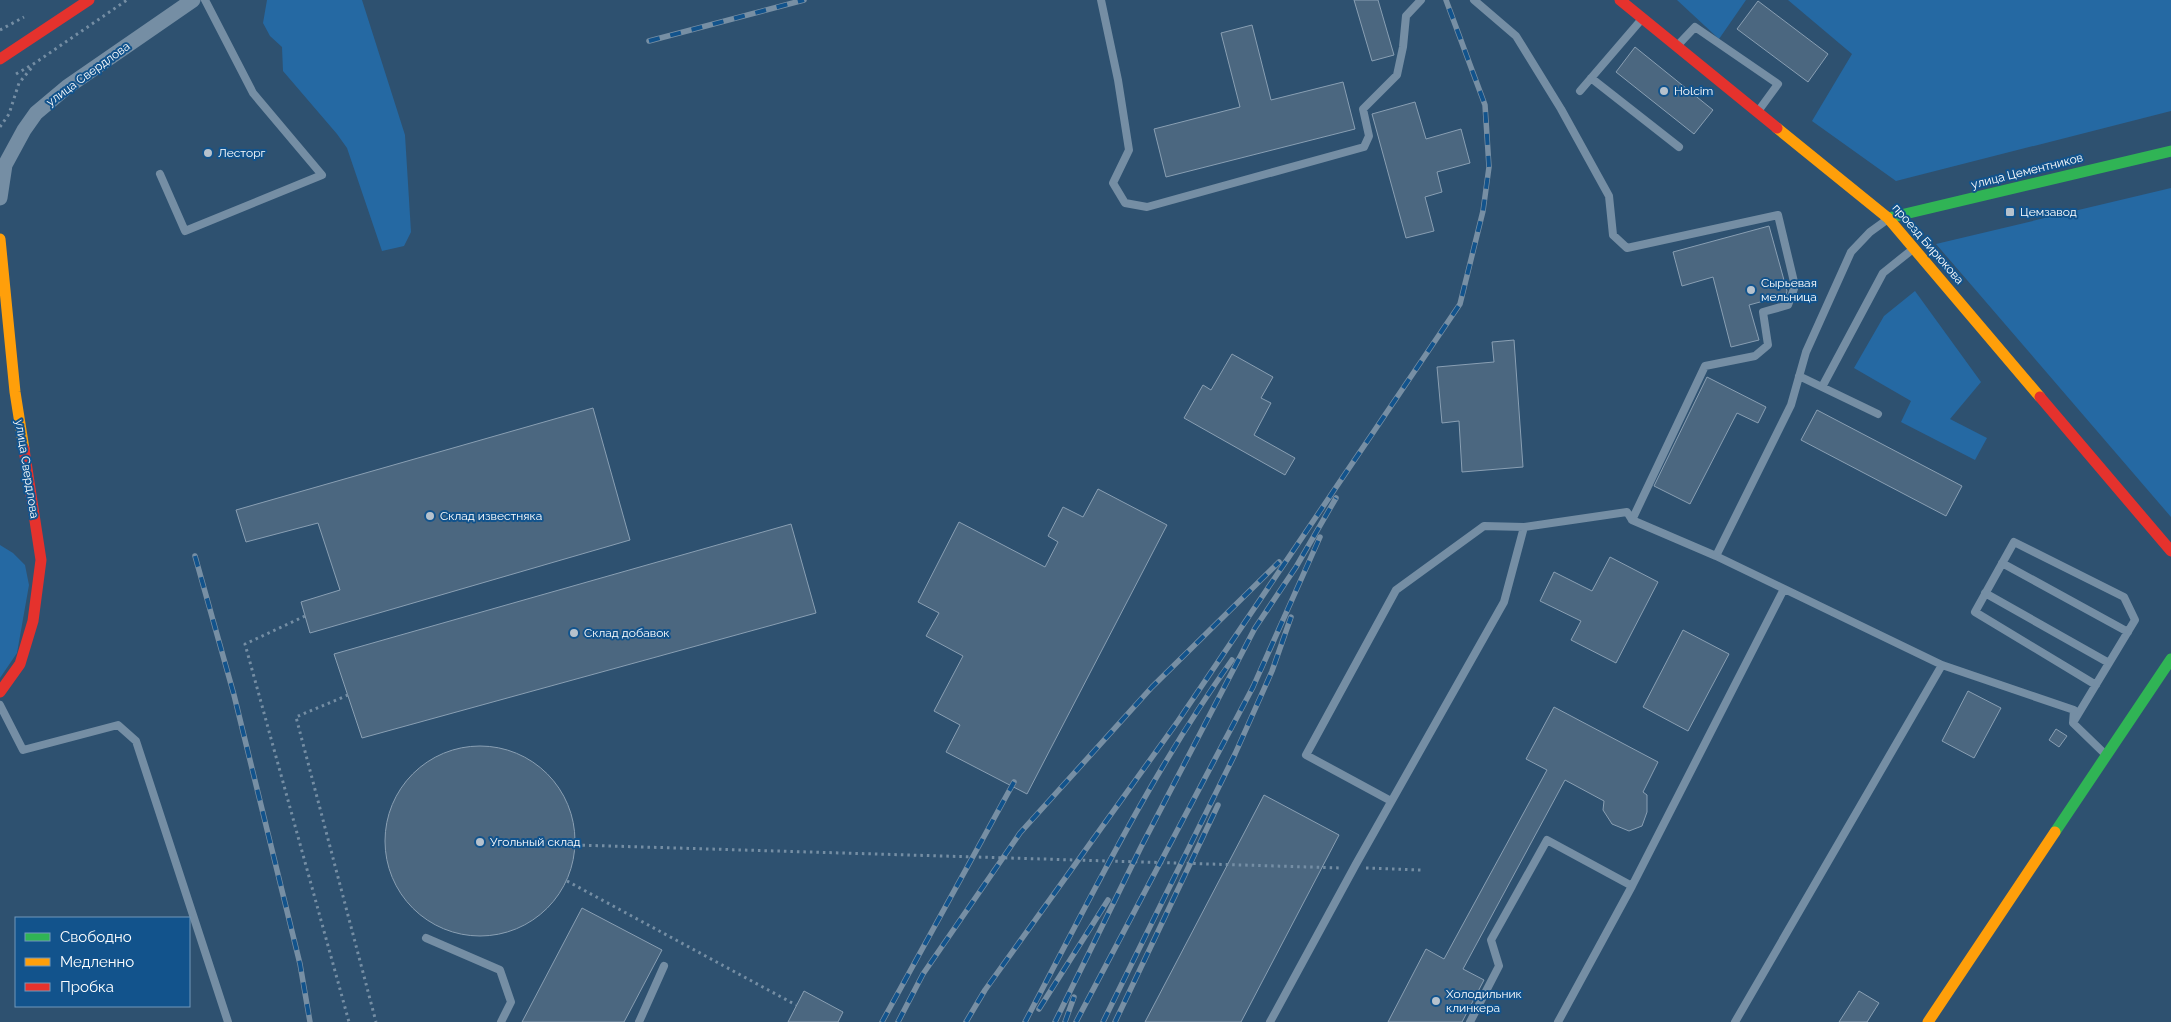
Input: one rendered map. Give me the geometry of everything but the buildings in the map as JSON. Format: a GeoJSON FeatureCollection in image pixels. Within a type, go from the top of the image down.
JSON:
{"type":"FeatureCollection","features":[{"type":"Feature","properties":{"kind":"street"},"geometry":{"type":"LineString","coordinates":[[0,60],[89,0]]}},
{"type":"Feature","properties":{"kind":"street","name":"улица Свердлова"},"geometry":{"type":"LineString","coordinates":[[0,198],[5,165],[24,130],[36,113],[67,87],[193,0]]}},
{"type":"Feature","properties":{"kind":"street","name":"проезд Бирюкова"},"geometry":{"type":"LineString","coordinates":[[1620,0],[1888,218],[2171,551]]}},
{"type":"Feature","properties":{"kind":"street","name":"улица Цементников"},"geometry":{"type":"LineString","coordinates":[[1888,218],[2171,150]]}},
{"type":"Feature","properties":{"kind":"street","name":"улица Свердлова"},"geometry":{"type":"LineString","coordinates":[[0,239],[15,392],[41,560],[32,621],[20,664],[0,692]]}},
{"type":"Feature","properties":{"kind":"street"},"geometry":{"type":"LineString","coordinates":[[1928,1022],[2171,659]]}},
{"type":"Feature","properties":{"kind":"lane"},"geometry":{"type":"LineString","coordinates":[[160,174],[185,231],[322,175],[253,93],[205,0]]}},
{"type":"Feature","properties":{"kind":"lane"},"geometry":{"type":"LineString","coordinates":[[1102,0],[1118,80],[1129,150],[1113,183],[1125,203],[1147,206],[1364,147],[1369,136],[1363,109],[1397,75],[1403,47],[1406,16],[1421,0]]}},
{"type":"Feature","properties":{"kind":"lane"},"geometry":{"type":"LineString","coordinates":[[1474,0],[1516,36],[1531,60],[1609,196],[1614,235],[1627,248],[1778,216],[1796,286],[1788,306],[1763,312],[1768,345],[1754,356],[1705,366],[1632,520]]}},
{"type":"Feature","properties":{"kind":"lane"},"geometry":{"type":"LineString","coordinates":[[1580,92],[1643,18]]}},
{"type":"Feature","properties":{"kind":"lane"},"geometry":{"type":"LineString","coordinates":[[1677,46],[1696,27],[1778,84],[1758,112]]}},
{"type":"Feature","properties":{"kind":"lane"},"geometry":{"type":"LineString","coordinates":[[1591,78],[1679,147]]}},
{"type":"Feature","properties":{"kind":"lane"},"geometry":{"type":"LineString","coordinates":[[1716,556],[1791,405],[1806,352],[1851,252],[1870,232],[1888,218]]}},
{"type":"Feature","properties":{"kind":"lane"},"geometry":{"type":"LineString","coordinates":[[1822,387],[1882,273],[1914,248]]}},
{"type":"Feature","properties":{"kind":"lane"},"geometry":{"type":"LineString","coordinates":[[1799,376],[1878,414]]}},
{"type":"Feature","properties":{"kind":"lane"},"geometry":{"type":"LineString","coordinates":[[1391,801],[1306,755],[1396,590],[1484,526],[1524,527],[1627,512],[1632,520],[1716,556],[1942,666],[2074,710],[2074,723],[2107,756]]}},
{"type":"Feature","properties":{"kind":"lane"},"geometry":{"type":"LineString","coordinates":[[1270,1022],[1391,801],[1504,602],[1524,527]]}},
{"type":"Feature","properties":{"kind":"lane"},"geometry":{"type":"LineString","coordinates":[[2074,723],[2135,620],[2124,597],[2014,542],[1975,612],[2096,685]]}},
{"type":"Feature","properties":{"kind":"lane"},"geometry":{"type":"LineString","coordinates":[[2002,563],[2128,632]]}},
{"type":"Feature","properties":{"kind":"lane"},"geometry":{"type":"LineString","coordinates":[[1558,1022],[1632,886],[1784,589]]}},
{"type":"Feature","properties":{"kind":"lane"},"geometry":{"type":"LineString","coordinates":[[1985,592],[2109,663]]}},
{"type":"Feature","properties":{"kind":"lane"},"geometry":{"type":"LineString","coordinates":[[1735,1022],[1942,666]]}},
{"type":"Feature","properties":{"kind":"lane"},"geometry":{"type":"LineString","coordinates":[[0,705],[23,750],[118,725],[136,740],[228,1022]]}},
{"type":"Feature","properties":{"kind":"lane"},"geometry":{"type":"LineString","coordinates":[[1470,1022],[1500,966],[1492,940],[1546,840],[1632,886]]}},
{"type":"Feature","properties":{"kind":"lane"},"geometry":{"type":"LineString","coordinates":[[426,938],[500,970],[511,1002],[501,1022]]}},
{"type":"Feature","properties":{"kind":"lane"},"geometry":{"type":"LineString","coordinates":[[639,1022],[664,966]]}},
{"type":"Feature","properties":{"kind":"path"},"geometry":{"type":"LineString","coordinates":[[12,76],[35,64],[127,0]]}},
{"type":"Feature","properties":{"kind":"path"},"geometry":{"type":"LineString","coordinates":[[0,127],[9,114],[19,83],[35,64]]}},
{"type":"Feature","properties":{"kind":"path"},"geometry":{"type":"LineString","coordinates":[[305,616],[245,644],[349,1022]]}},
{"type":"Feature","properties":{"kind":"path"},"geometry":{"type":"LineString","coordinates":[[348,695],[296,718],[376,1022]]}},
{"type":"Feature","properties":{"kind":"path"},"geometry":{"type":"LineString","coordinates":[[576,845],[1351,868]]}},
{"type":"Feature","properties":{"kind":"path"},"geometry":{"type":"LineString","coordinates":[[1361,868],[1421,870]]}},
{"type":"Feature","properties":{"kind":"path"},"geometry":{"type":"LineString","coordinates":[[567,881],[796,1005]]}},
{"type":"Feature","properties":{"kind":"shaded area"},"geometry":{"type":"Polygon","coordinates":[[[267,0],[362,0],[405,135],[411,232],[404,246],[382,251],[347,148],[283,71],[282,47],[270,36],[263,23],[267,0]]]}},
{"type":"Feature","properties":{"kind":"shaded area"},"geometry":{"type":"Polygon","coordinates":[[[1677,0],[1746,0],[1719,39],[1677,0]]]}},
{"type":"Feature","properties":{"kind":"shaded area"},"geometry":{"type":"Polygon","coordinates":[[[1788,0],[2171,0],[2171,111],[1896,181],[1812,121],[1852,54],[1788,0]]]}},
{"type":"Feature","properties":{"kind":"shaded area"},"geometry":{"type":"Polygon","coordinates":[[[2171,188],[2171,517],[1936,244],[2171,188]]]}},
{"type":"Feature","properties":{"kind":"shaded area"},"geometry":{"type":"Polygon","coordinates":[[[1915,291],[1981,382],[1950,419],[1987,438],[1975,460],[1901,422],[1911,401],[1854,368],[1884,316],[1915,291]]]}},
{"type":"Feature","properties":{"kind":"shaded area"},"geometry":{"type":"Polygon","coordinates":[[[0,545],[13,553],[25,565],[29,585],[17,653],[0,678],[0,545]]]}},
{"type":"Feature","properties":{"kind":"railway"},"geometry":{"type":"LineString","coordinates":[[649,41],[804,0]]}},
{"type":"Feature","properties":{"kind":"railway"},"geometry":{"type":"LineString","coordinates":[[966,1022],[985,990],[1178,721],[1460,304],[1483,211],[1489,167],[1485,105],[1446,0]]}},
{"type":"Feature","properties":{"kind":"railway"},"geometry":{"type":"LineString","coordinates":[[1055,1022],[1141,847],[1255,628],[1296,567],[1336,498]]}},
{"type":"Feature","properties":{"kind":"railway"},"geometry":{"type":"LineString","coordinates":[[1076,1022],[1253,687],[1320,537]]}},
{"type":"Feature","properties":{"kind":"railway"},"geometry":{"type":"LineString","coordinates":[[195,556],[234,695],[300,964],[310,1022]]}},
{"type":"Feature","properties":{"kind":"railway"},"geometry":{"type":"LineString","coordinates":[[898,1022],[923,974],[1020,833],[1152,687],[1279,562]]}},
{"type":"Feature","properties":{"kind":"railway"},"geometry":{"type":"LineString","coordinates":[[1103,1022],[1235,754],[1272,671],[1291,617]]}},
{"type":"Feature","properties":{"kind":"railway"},"geometry":{"type":"LineString","coordinates":[[1025,1022],[1122,837],[1175,747],[1232,660]]}},
{"type":"Feature","properties":{"kind":"railway"},"geometry":{"type":"LineString","coordinates":[[882,1022],[1014,782]]}},
{"type":"Feature","properties":{"kind":"railway"},"geometry":{"type":"LineString","coordinates":[[1115,1022],[1218,805]]}},
{"type":"Feature","properties":{"kind":"railway"},"geometry":{"type":"LineString","coordinates":[[1039,1009],[1108,900]]}},
{"type":"Feature","properties":{"kind":"railway"},"geometry":{"type":"LineString","coordinates":[[1065,1022],[1074,997]]}},
{"type":"Feature","properties":{"kind":"traffic: fast"},"geometry":{"type":"LineString","coordinates":[[1888,218],[2171,151]]}},
{"type":"Feature","properties":{"kind":"traffic: fast"},"geometry":{"type":"LineString","coordinates":[[2055,832],[2171,659]]}},
{"type":"Feature","properties":{"kind":"traffic: slow"},"geometry":{"type":"LineString","coordinates":[[1777,128],[1888,218],[2040,397]]}},
{"type":"Feature","properties":{"kind":"traffic: slow"},"geometry":{"type":"LineString","coordinates":[[0,239],[15,392],[24,449]]}},
{"type":"Feature","properties":{"kind":"traffic: slow"},"geometry":{"type":"LineString","coordinates":[[1928,1022],[2055,832]]}},
{"type":"Feature","properties":{"kind":"traffic: jam"},"geometry":{"type":"LineString","coordinates":[[0,59],[89,0]]}},
{"type":"Feature","properties":{"kind":"traffic: jam"},"geometry":{"type":"LineString","coordinates":[[1620,0],[1777,128]]}},
{"type":"Feature","properties":{"kind":"traffic: jam"},"geometry":{"type":"LineString","coordinates":[[2040,397],[2171,551]]}},
{"type":"Feature","properties":{"kind":"traffic: jam"},"geometry":{"type":"LineString","coordinates":[[0,692],[20,664],[33,621],[41,560],[24,449]]}},
{"type":"Feature","properties":{"kind":"place","name":"Holcim"},"geometry":{"type":"Point","coordinates":[1664,91]}},
{"type":"Feature","properties":{"kind":"place","name":"Лесторг"},"geometry":{"type":"Point","coordinates":[208,153]}},
{"type":"Feature","properties":{"kind":"place","name":"Цемзавод"},"geometry":{"type":"Point","coordinates":[2010,212]}},
{"type":"Feature","properties":{"kind":"place","name":"Сырьевая мельница"},"geometry":{"type":"Point","coordinates":[1751,290]}},
{"type":"Feature","properties":{"kind":"place","name":"Склад известняка"},"geometry":{"type":"Point","coordinates":[430,516]}},
{"type":"Feature","properties":{"kind":"place","name":"Склад добавок"},"geometry":{"type":"Point","coordinates":[574,633]}},
{"type":"Feature","properties":{"kind":"place","name":"Угольный склад"},"geometry":{"type":"Point","coordinates":[480,842]}},
{"type":"Feature","properties":{"kind":"place","name":"Холодильник клинкера"},"geometry":{"type":"Point","coordinates":[1436,1001]}}]}
